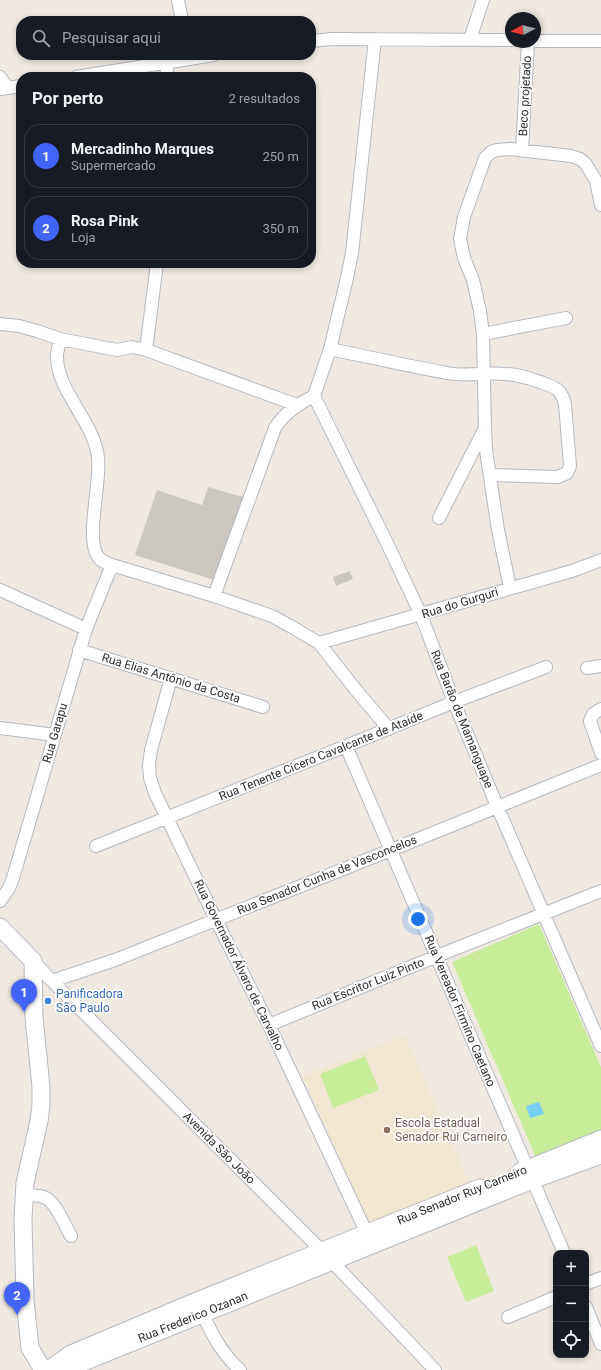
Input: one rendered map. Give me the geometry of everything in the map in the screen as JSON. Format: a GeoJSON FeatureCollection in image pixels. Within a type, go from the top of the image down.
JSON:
{"type":"FeatureCollection","features":[{"type":"Feature","properties":{"kind":"street"},"geometry":{"type":"LineString","coordinates":[[178,0],[181,16]]}},
{"type":"Feature","properties":{"kind":"street"},"geometry":{"type":"LineString","coordinates":[[470,39],[483,0]]}},
{"type":"Feature","properties":{"kind":"street"},"geometry":{"type":"LineString","coordinates":[[316,41],[332,39],[505,40]]}},
{"type":"Feature","properties":{"kind":"street"},"geometry":{"type":"LineString","coordinates":[[214,596],[271,438],[280,420],[297,405],[314,396],[330,349],[352,254],[375,39]]}},
{"type":"Feature","properties":{"kind":"street"},"geometry":{"type":"LineString","coordinates":[[541,41],[601,41]]}},
{"type":"Feature","properties":{"kind":"street","name":"Beco projetado"},"geometry":{"type":"LineString","coordinates":[[522,150],[528,48]]}},
{"type":"Feature","properties":{"kind":"street"},"geometry":{"type":"LineString","coordinates":[[107,72],[177,60]]}},
{"type":"Feature","properties":{"kind":"street"},"geometry":{"type":"LineString","coordinates":[[167,72],[168,62]]}},
{"type":"Feature","properties":{"kind":"street"},"geometry":{"type":"LineString","coordinates":[[0,77],[4,89],[16,87]]}},
{"type":"Feature","properties":{"kind":"street"},"geometry":{"type":"LineString","coordinates":[[510,588],[498,530],[485,429],[483,334],[477,295],[464,258],[460,238],[464,217],[485,158],[488,154],[497,150],[522,150],[571,156],[580,159],[586,164],[596,181],[601,205]]}},
{"type":"Feature","properties":{"kind":"street"},"geometry":{"type":"LineString","coordinates":[[146,350],[156,268]]}},
{"type":"Feature","properties":{"kind":"street"},"geometry":{"type":"LineString","coordinates":[[483,334],[566,318]]}},
{"type":"Feature","properties":{"kind":"street"},"geometry":{"type":"LineString","coordinates":[[0,324],[37,330],[60,339],[117,350],[132,346],[297,405]]}},
{"type":"Feature","properties":{"kind":"street"},"geometry":{"type":"LineString","coordinates":[[60,339],[57,354],[61,376],[90,431],[98,455],[99,469],[94,520],[94,543],[95,550],[101,560],[112,565],[214,596],[272,616],[292,627],[319,643],[356,690],[389,728]]}},
{"type":"Feature","properties":{"kind":"street"},"geometry":{"type":"LineString","coordinates":[[330,349],[448,374],[503,374],[525,377],[556,388],[560,392],[565,404],[570,466],[567,473],[558,477],[490,475]]}},
{"type":"Feature","properties":{"kind":"street","name":"Rua Barão de Mamanguape"},"geometry":{"type":"LineString","coordinates":[[314,396],[421,615],[454,702],[497,806],[601,1046]]}},
{"type":"Feature","properties":{"kind":"street"},"geometry":{"type":"LineString","coordinates":[[439,518],[485,429]]}},
{"type":"Feature","properties":{"kind":"street","name":"Rua do Gurguri"},"geometry":{"type":"LineString","coordinates":[[319,643],[572,571],[601,560]]}},
{"type":"Feature","properties":{"kind":"street","name":"Rua Garapu"},"geometry":{"type":"LineString","coordinates":[[0,901],[9,888],[13,878],[79,650],[112,565]]}},
{"type":"Feature","properties":{"kind":"street"},"geometry":{"type":"LineString","coordinates":[[0,590],[86,629]]}},
{"type":"Feature","properties":{"kind":"street","name":"Rua Elias Antônio da Costa"},"geometry":{"type":"LineString","coordinates":[[79,650],[263,707]]}},
{"type":"Feature","properties":{"kind":"street"},"geometry":{"type":"LineString","coordinates":[[587,668],[601,666]]}},
{"type":"Feature","properties":{"kind":"street","name":"Rua Tenente Cícero Cavalcante de Ataíde"},"geometry":{"type":"LineString","coordinates":[[96,846],[454,702],[546,667]]}},
{"type":"Feature","properties":{"kind":"street","name":"Rua Governador Álvaro de Carvalho"},"geometry":{"type":"LineString","coordinates":[[172,678],[151,750],[149,765],[150,778],[155,793],[216,920],[269,1025],[369,1239]]}},
{"type":"Feature","properties":{"kind":"street"},"geometry":{"type":"LineString","coordinates":[[601,709],[593,714],[590,721],[601,753]]}},
{"type":"Feature","properties":{"kind":"street"},"geometry":{"type":"LineString","coordinates":[[0,728],[55,735]]}},
{"type":"Feature","properties":{"kind":"street","name":"Rua Vereador Firmino Caetano"},"geometry":{"type":"LineString","coordinates":[[346,746],[563,1250]]}},
{"type":"Feature","properties":{"kind":"street","name":"Rua Senador Cunha de Vasconcelos"},"geometry":{"type":"LineString","coordinates":[[52,981],[115,960],[601,765]]}},
{"type":"Feature","properties":{"kind":"street","name":"Rua Escritor Luiz Pinto"},"geometry":{"type":"LineString","coordinates":[[269,1025],[601,891]]}},
{"type":"Feature","properties":{"kind":"street","name":"Avenida São João"},"geometry":{"type":"LineString","coordinates":[[0,927],[327,1256],[435,1370]]}},
{"type":"Feature","properties":{"kind":"street"},"geometry":{"type":"LineString","coordinates":[[33,961],[34,1017],[41,1087],[41,1105],[24,1195],[23,1219],[25,1300],[30,1348],[47,1369]]}},
{"type":"Feature","properties":{"kind":"street","name":"Rua Senador Ruy Carneiro"},"geometry":{"type":"LineString","coordinates":[[327,1256],[530,1174],[601,1139]]}},
{"type":"Feature","properties":{"kind":"street","name":"Rua Senador Ruy Carneiro"},"geometry":{"type":"LineString","coordinates":[[530,1174],[601,1155]]}},
{"type":"Feature","properties":{"kind":"street"},"geometry":{"type":"LineString","coordinates":[[24,1195],[39,1196],[49,1200],[71,1236]]}},
{"type":"Feature","properties":{"kind":"street","name":"Rua Frederico Ozanan"},"geometry":{"type":"LineString","coordinates":[[47,1369],[71,1367],[154,1326],[327,1256]]}},
{"type":"Feature","properties":{"kind":"street"},"geometry":{"type":"LineString","coordinates":[[589,1283],[601,1278]]}},
{"type":"Feature","properties":{"kind":"street"},"geometry":{"type":"LineString","coordinates":[[508,1317],[553,1297]]}},
{"type":"Feature","properties":{"kind":"street"},"geometry":{"type":"LineString","coordinates":[[200,1307],[215,1340],[223,1352],[240,1370]]}},
{"type":"Feature","properties":{"kind":"street"},"geometry":{"type":"LineString","coordinates":[[589,1314],[601,1344]]}},
{"type":"Feature","properties":{"kind":"shaded area","name":"Escola Estadual Senador Rui Carneiro"},"geometry":{"type":"Polygon","coordinates":[[[405,1035],[470,1185],[369,1224],[303,1076],[405,1035]]]}},
{"type":"Feature","properties":{"kind":"green space"},"geometry":{"type":"Polygon","coordinates":[[[539,924],[601,1067],[601,1134],[537,1160],[452,962],[539,924]]]}},
{"type":"Feature","properties":{"kind":"green space"},"geometry":{"type":"Polygon","coordinates":[[[365,1056],[379,1090],[333,1108],[320,1074],[365,1056]]]}},
{"type":"Feature","properties":{"kind":"green space"},"geometry":{"type":"Polygon","coordinates":[[[476,1245],[494,1291],[466,1302],[447,1257],[476,1245]]]}},
{"type":"Feature","properties":{"kind":"water"},"geometry":{"type":"Polygon","coordinates":[[[539,1102],[544,1114],[530,1118],[526,1106],[539,1102]]]}},
{"type":"Feature","properties":{"kind":"building"},"geometry":{"type":"Polygon","coordinates":[[[208,487],[243,497],[214,580],[135,555],[157,490],[202,505],[208,487]]]}},
{"type":"Feature","properties":{"kind":"building"},"geometry":{"type":"Polygon","coordinates":[[[350,571],[353,579],[336,586],[333,577],[350,571]]]}},
{"type":"Feature","properties":{"kind":"place","name":"Panificadora São Paulo"},"geometry":{"type":"Point","coordinates":[48,1001]}},
{"type":"Feature","properties":{"kind":"place","name":"Mercadinho Marques"},"geometry":{"type":"Point","coordinates":[24,1012]}},
{"type":"Feature","properties":{"kind":"place","name":"Escola Estadual Senador Rui Carneiro"},"geometry":{"type":"Point","coordinates":[387,1130]}},
{"type":"Feature","properties":{"kind":"place","name":"Rosa Pink"},"geometry":{"type":"Point","coordinates":[17,1315]}}]}
